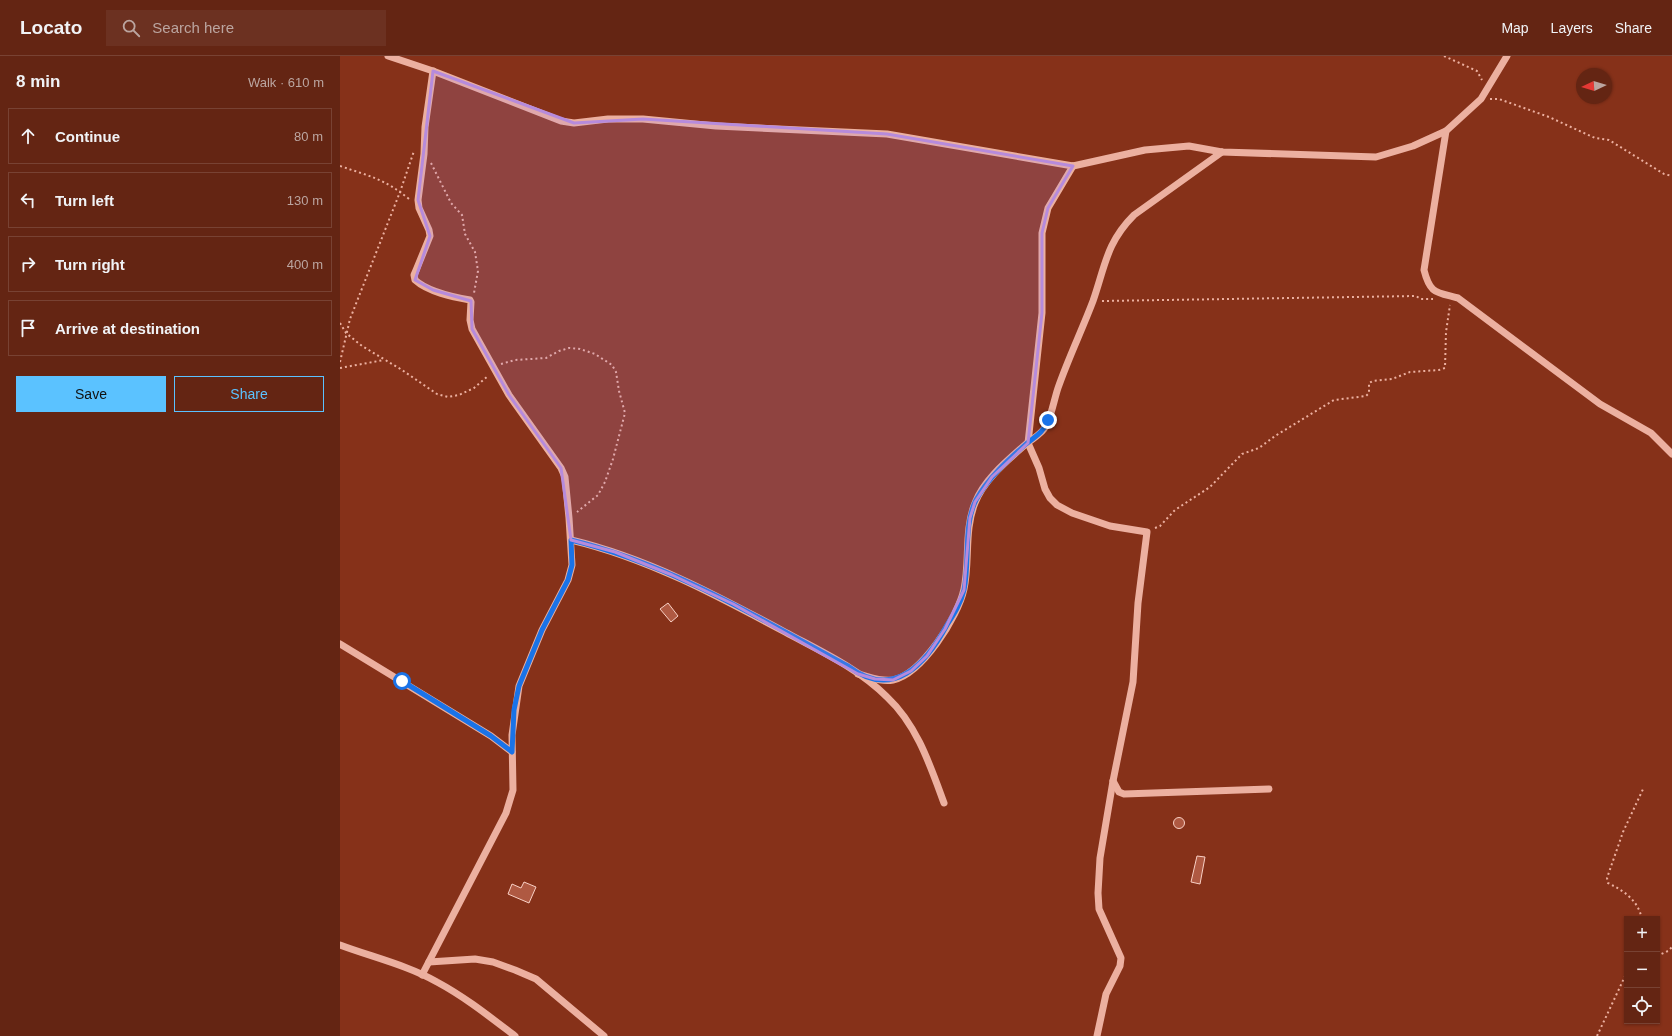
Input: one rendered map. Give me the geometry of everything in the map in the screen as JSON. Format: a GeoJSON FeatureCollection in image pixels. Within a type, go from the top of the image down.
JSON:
{"type":"FeatureCollection","features":[{"type":"Feature","properties":{"kind":"street"},"geometry":{"type":"LineString","coordinates":[[388,56],[433,71],[561,121],[574,123],[608,119],[643,119],[716,126],[887,134],[1073,166],[1145,150],[1189,146],[1222,152],[1376,157],[1413,146],[1446,131],[1481,99],[1507,56]]}},
{"type":"Feature","properties":{"kind":"street"},"geometry":{"type":"LineString","coordinates":[[422,975],[506,813],[513,790],[514,768],[512,752],[514,710],[519,686],[542,630],[568,580],[572,565],[569,518],[562,468],[509,395],[472,329],[470,300],[433,290],[418,284],[415,280],[414,275],[430,236],[429,230],[419,208],[418,200],[424,154],[425,127],[433,71]]}},
{"type":"Feature","properties":{"kind":"street"},"geometry":{"type":"LineString","coordinates":[[1446,131],[1424,270],[1427,284],[1435,291],[1458,298],[1600,404],[1651,433],[1672,454]]}},
{"type":"Feature","properties":{"kind":"street"},"geometry":{"type":"LineString","coordinates":[[858,674],[880,680],[899,678],[911,671],[927,656],[937,643],[955,612],[964,590],[970,518],[975,502],[992,477],[1028,443],[1041,433],[1046,426],[1058,388],[1093,301],[1105,257],[1124,224],[1134,215],[1222,152]]}},
{"type":"Feature","properties":{"kind":"street"},"geometry":{"type":"LineString","coordinates":[[1073,166],[1048,208],[1042,233],[1042,313],[1028,443],[1039,468],[1045,489],[1050,498],[1057,505],[1072,513],[1110,526],[1147,532],[1138,603],[1133,682],[1113,781],[1100,858],[1098,893],[1099,909],[1121,958],[1120,966],[1106,994],[1097,1036]]}},
{"type":"Feature","properties":{"kind":"street"},"geometry":{"type":"LineString","coordinates":[[571,540],[615,552],[672,575],[733,604],[848,666],[888,697],[908,722],[923,746],[944,802]]}},
{"type":"Feature","properties":{"kind":"street"},"geometry":{"type":"LineString","coordinates":[[340,644],[491,736],[512,752]]}},
{"type":"Feature","properties":{"kind":"street"},"geometry":{"type":"LineString","coordinates":[[1113,781],[1120,792],[1124,794],[1269,789]]}},
{"type":"Feature","properties":{"kind":"street"},"geometry":{"type":"LineString","coordinates":[[340,945],[404,967],[438,982],[472,1004],[515,1036]]}},
{"type":"Feature","properties":{"kind":"street"},"geometry":{"type":"LineString","coordinates":[[429,962],[475,959],[493,962],[515,970],[536,979],[604,1036]]}},
{"type":"Feature","properties":{"kind":"path"},"geometry":{"type":"LineString","coordinates":[[1444,56],[1477,71],[1481,80],[1490,85]]}},
{"type":"Feature","properties":{"kind":"path"},"geometry":{"type":"LineString","coordinates":[[1481,99],[1499,99],[1549,117],[1595,138],[1609,140],[1664,174],[1672,176]]}},
{"type":"Feature","properties":{"kind":"path"},"geometry":{"type":"LineString","coordinates":[[340,362],[346,333],[354,308],[400,192],[414,150]]}},
{"type":"Feature","properties":{"kind":"path"},"geometry":{"type":"LineString","coordinates":[[424,154],[433,164],[451,203],[462,215],[465,234],[475,252],[478,270],[476,287],[471,302]]}},
{"type":"Feature","properties":{"kind":"path"},"geometry":{"type":"LineString","coordinates":[[340,166],[383,181],[400,192]]}},
{"type":"Feature","properties":{"kind":"path"},"geometry":{"type":"LineString","coordinates":[[1093,301],[1416,296],[1421,299],[1431,300],[1450,296],[1446,332],[1445,368],[1440,370],[1410,372],[1392,380],[1373,381],[1369,383],[1369,393],[1366,396],[1334,400],[1274,436],[1259,448],[1242,454],[1210,487],[1175,510],[1160,526],[1147,532]]}},
{"type":"Feature","properties":{"kind":"path"},"geometry":{"type":"LineString","coordinates":[[340,323],[346,333],[362,346],[402,370],[437,394],[448,397],[474,388],[495,368],[505,362],[546,358],[559,351],[569,348],[580,349],[595,354],[612,365],[616,372],[625,413],[613,459],[605,482],[598,495],[569,518]]}},
{"type":"Feature","properties":{"kind":"path"},"geometry":{"type":"LineString","coordinates":[[340,368],[384,360]]}},
{"type":"Feature","properties":{"kind":"path"},"geometry":{"type":"LineString","coordinates":[[1641,916],[1636,903],[1626,893],[1608,883],[1607,878],[1623,832],[1644,787]]}},
{"type":"Feature","properties":{"kind":"path"},"geometry":{"type":"LineString","coordinates":[[1660,955],[1668,951],[1672,947]]}},
{"type":"Feature","properties":{"kind":"path"},"geometry":{"type":"LineString","coordinates":[[1597,1036],[1624,978]]}},
{"type":"Feature","properties":{"kind":"highlighted area"},"geometry":{"type":"Polygon","coordinates":[[[433,71],[574,123],[643,119],[887,134],[1073,166],[1048,208],[1042,233],[1042,313],[1028,443],[992,477],[975,502],[970,518],[964,590],[945,629],[927,656],[911,671],[893,680],[875,679],[858,674],[733,604],[672,575],[615,552],[571,540],[561,468],[509,395],[472,329],[471,301],[433,290],[415,280],[430,236],[418,200],[433,71]]]}},
{"type":"Feature","properties":{"kind":"building"},"geometry":{"type":"Polygon","coordinates":[[[668,603],[678,616],[671,622],[660,609],[668,603]]]}},
{"type":"Feature","properties":{"kind":"building"},"geometry":{"type":"Polygon","coordinates":[[[1177,818],[1181,818],[1183,819],[1183,827],[1177,828],[1174,825],[1174,821],[1177,818]]]}},
{"type":"Feature","properties":{"kind":"building"},"geometry":{"type":"Polygon","coordinates":[[[1197,856],[1205,857],[1200,884],[1191,882],[1197,856]]]}},
{"type":"Feature","properties":{"kind":"building"},"geometry":{"type":"Polygon","coordinates":[[[524,882],[536,887],[529,903],[508,894],[512,884],[521,888],[524,882]]]}},
{"type":"Feature","properties":{"kind":"route"},"geometry":{"type":"LineString","coordinates":[[402,681],[491,736],[512,752],[514,710],[519,686],[542,630],[568,580],[572,565],[571,540],[615,552],[672,575],[733,604],[848,666],[858,674],[880,680],[893,680],[899,678],[911,671],[927,656],[937,643],[955,612],[964,590],[970,518],[975,502],[992,477],[1028,443],[1041,433],[1048,420]]}}]}
